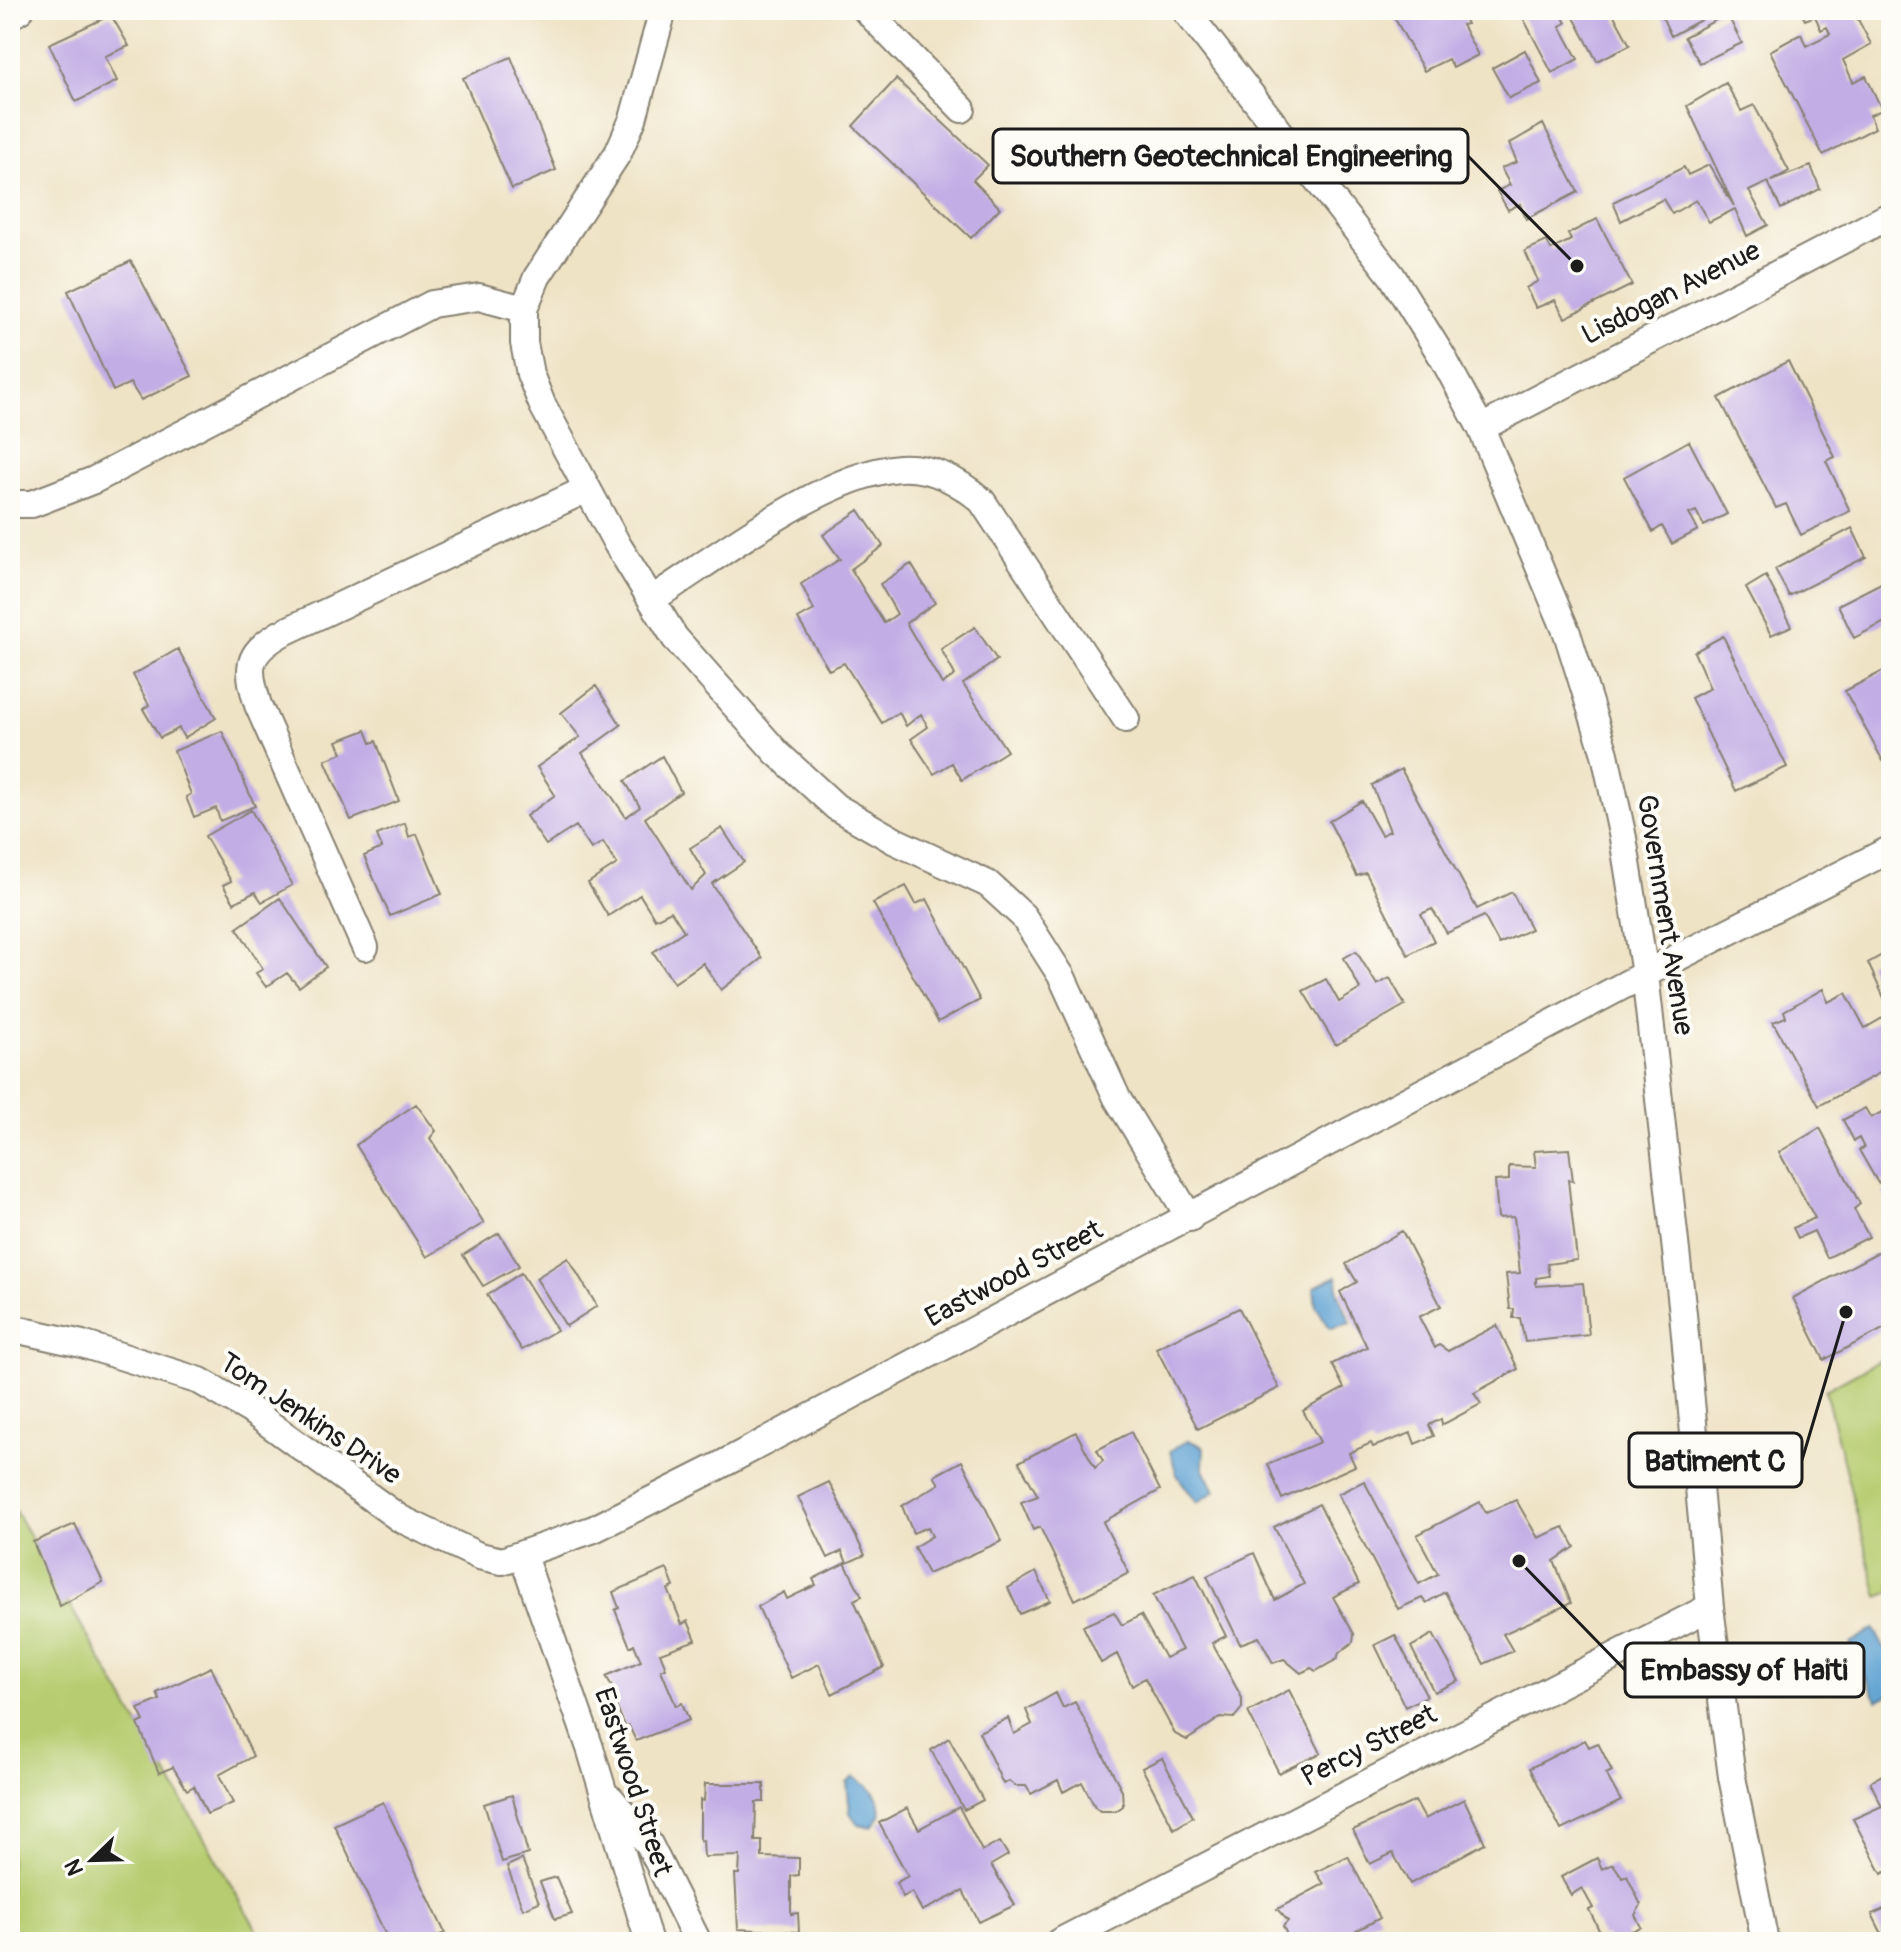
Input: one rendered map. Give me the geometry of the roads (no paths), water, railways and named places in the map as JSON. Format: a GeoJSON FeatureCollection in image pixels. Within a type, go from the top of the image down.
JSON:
{"type":"FeatureCollection","features":[{"type":"Feature","properties":{"kind":"street"},"geometry":{"type":"LineString","coordinates":[[10,16],[20,10]]}},
{"type":"Feature","properties":{"kind":"street"},"geometry":{"type":"LineString","coordinates":[[663,10],[633,119],[618,153],[537,277],[524,309],[524,343],[530,374],[587,489],[675,638],[777,753],[836,807],[895,841],[988,884],[1023,916],[1062,977],[1117,1098],[1190,1218]]}},
{"type":"Feature","properties":{"kind":"street"},"geometry":{"type":"LineString","coordinates":[[866,10],[962,109]]}},
{"type":"Feature","properties":{"kind":"street","name":"Government Avenue"},"geometry":{"type":"LineString","coordinates":[[1185,10],[1392,276],[1481,428],[1567,633],[1605,754],[1623,838],[1645,974],[1683,1314],[1710,1607],[1732,1777],[1765,1942]]}},
{"type":"Feature","properties":{"kind":"street","name":"Lisdogan Avenue"},"geometry":{"type":"LineString","coordinates":[[1481,428],[1891,215]]}},
{"type":"Feature","properties":{"kind":"street"},"geometry":{"type":"LineString","coordinates":[[10,504],[32,504],[94,480],[432,304],[479,297],[524,309]]}},
{"type":"Feature","properties":{"kind":"street"},"geometry":{"type":"LineString","coordinates":[[652,599],[810,499],[874,473],[901,468],[923,470],[966,487],[982,501],[1126,719]]}},
{"type":"Feature","properties":{"kind":"street"},"geometry":{"type":"LineString","coordinates":[[365,947],[258,705],[250,679],[251,660],[262,645],[280,634],[587,489]]}},
{"type":"Feature","properties":{"kind":"street","name":"Eastwood Street"},"geometry":{"type":"LineString","coordinates":[[649,1942],[603,1790],[523,1556],[594,1529],[701,1474],[1190,1218],[1645,974],[1891,849]]}},
{"type":"Feature","properties":{"kind":"street","name":"Tom Jenkins Drive"},"geometry":{"type":"LineString","coordinates":[[10,1328],[82,1344],[200,1381],[250,1410],[399,1518],[479,1556],[502,1561],[523,1556]]}},
{"type":"Feature","properties":{"kind":"street","name":"Percy Street"},"geometry":{"type":"LineString","coordinates":[[1059,1942],[1710,1607]]}},
{"type":"Feature","properties":{"kind":"street"},"geometry":{"type":"LineString","coordinates":[[603,1790],[649,1844],[698,1942]]}},
{"type":"Feature","properties":{"kind":"water"},"geometry":{"type":"Polygon","coordinates":[[[1337,1276],[1338,1293],[1351,1323],[1330,1328],[1316,1306],[1314,1287],[1337,1276]]]}},
{"type":"Feature","properties":{"kind":"water"},"geometry":{"type":"Polygon","coordinates":[[[1188,1440],[1204,1447],[1203,1467],[1215,1491],[1197,1503],[1177,1475],[1170,1451],[1188,1440]]]}},
{"type":"Feature","properties":{"kind":"water"},"geometry":{"type":"Polygon","coordinates":[[[1874,1629],[1891,1661],[1891,1694],[1877,1701],[1850,1643],[1874,1629]]]}},
{"type":"Feature","properties":{"kind":"water"},"geometry":{"type":"Polygon","coordinates":[[[854,1777],[870,1788],[880,1803],[880,1816],[872,1827],[858,1824],[850,1813],[847,1783],[854,1777]]]}},
{"type":"Feature","properties":{"kind":"place","name":"Southern Geotechnical Engineering"},"geometry":{"type":"Point","coordinates":[1577,266]}},
{"type":"Feature","properties":{"kind":"place","name":"Batiment C"},"geometry":{"type":"Point","coordinates":[1846,1312]}},
{"type":"Feature","properties":{"kind":"place","name":"Embassy of Haiti"},"geometry":{"type":"Point","coordinates":[1519,1561]}}]}
